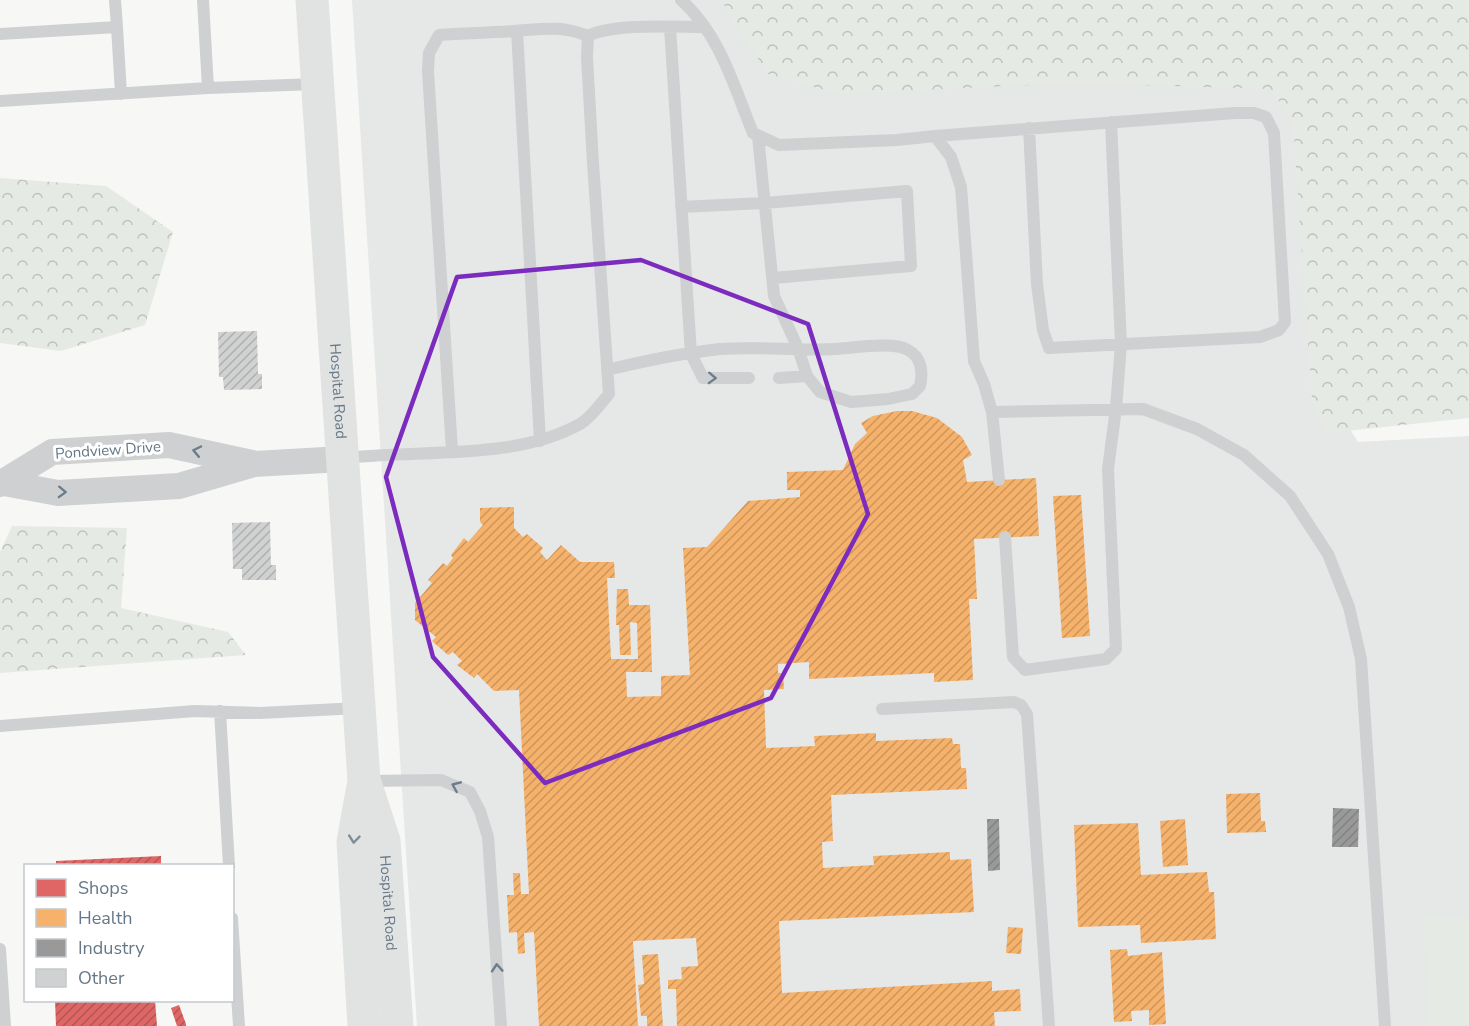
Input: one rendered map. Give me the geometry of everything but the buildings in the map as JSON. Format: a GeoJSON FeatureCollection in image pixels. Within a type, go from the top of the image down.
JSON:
{"type":"FeatureCollection","features":[{"type":"Feature","properties":{"kind":"street","name":"Hospital Road"},"geometry":{"type":"LineString","coordinates":[[312,0],[364,781],[353,842],[364,1026]]}},
{"type":"Feature","properties":{"kind":"street","name":"Pondview Drive"},"geometry":{"type":"LineString","coordinates":[[2,483],[52,452],[169,445],[254,464]]}},
{"type":"Feature","properties":{"kind":"street"},"geometry":{"type":"LineString","coordinates":[[119,448],[121,490]]}},
{"type":"Feature","properties":{"kind":"street","name":"Pondview Drive"},"geometry":{"type":"LineString","coordinates":[[2,483],[58,493],[179,486],[254,464],[342,459]]}},
{"type":"Feature","properties":{"kind":"street","name":"Hospital Road"},"geometry":{"type":"LineString","coordinates":[[364,781],[384,841],[397,1026]]}},
{"type":"Feature","properties":{"kind":"lane"},"geometry":{"type":"LineString","coordinates":[[115,0],[121,94]]}},
{"type":"Feature","properties":{"kind":"lane"},"geometry":{"type":"LineString","coordinates":[[203,0],[208,88]]}},
{"type":"Feature","properties":{"kind":"lane"},"geometry":{"type":"LineString","coordinates":[[681,0],[690,7],[717,44],[753,133],[779,145],[934,136],[1029,128],[1235,113],[1254,113],[1266,117],[1274,133],[1285,322],[1279,330],[1260,337],[1049,348],[1043,330],[1037,284],[1029,128]]}},
{"type":"Feature","properties":{"kind":"lane"},"geometry":{"type":"LineString","coordinates":[[0,34],[117,27]]}},
{"type":"Feature","properties":{"kind":"lane"},"geometry":{"type":"LineString","coordinates":[[452,451],[428,70],[429,53],[439,35],[517,31],[545,27],[574,30],[588,36],[598,31],[704,27]]}},
{"type":"Feature","properties":{"kind":"lane"},"geometry":{"type":"LineString","coordinates":[[670,27],[691,354],[703,378],[749,378]]}},
{"type":"Feature","properties":{"kind":"lane"},"geometry":{"type":"LineString","coordinates":[[517,31],[540,441]]}},
{"type":"Feature","properties":{"kind":"lane"},"geometry":{"type":"LineString","coordinates":[[342,459],[372,455],[493,449],[540,441],[582,423],[609,394],[592,163],[588,36]]}},
{"type":"Feature","properties":{"kind":"lane"},"geometry":{"type":"LineString","coordinates":[[0,101],[208,88],[317,84]]}},
{"type":"Feature","properties":{"kind":"lane"},"geometry":{"type":"LineString","coordinates":[[1005,537],[1013,657],[1025,670],[1106,659],[1116,649],[1108,469],[1121,344],[1112,122]]}},
{"type":"Feature","properties":{"kind":"lane"},"geometry":{"type":"LineString","coordinates":[[607,370],[656,358],[720,349],[798,348],[831,349],[891,346],[907,348],[918,360],[922,368],[920,386],[912,394],[888,399],[851,402],[820,392],[807,376],[798,348],[774,296],[758,136]]}},
{"type":"Feature","properties":{"kind":"lane"},"geometry":{"type":"LineString","coordinates":[[934,136],[951,157],[961,187],[974,361],[992,412],[999,480]]}},
{"type":"Feature","properties":{"kind":"lane"},"geometry":{"type":"LineString","coordinates":[[681,207],[765,203],[906,191],[911,266],[773,278]]}},
{"type":"Feature","properties":{"kind":"lane"},"geometry":{"type":"LineString","coordinates":[[779,378],[807,376]]}},
{"type":"Feature","properties":{"kind":"lane"},"geometry":{"type":"LineString","coordinates":[[992,412],[1143,409],[1197,429],[1244,455],[1290,496],[1328,554],[1349,607],[1361,659],[1384,1026]]}},
{"type":"Feature","properties":{"kind":"lane"},"geometry":{"type":"LineString","coordinates":[[882,709],[1014,702],[1025,708],[1049,1026]]}},
{"type":"Feature","properties":{"kind":"lane"},"geometry":{"type":"LineString","coordinates":[[0,726],[220,711],[260,713],[360,708]]}},
{"type":"Feature","properties":{"kind":"lane"},"geometry":{"type":"LineString","coordinates":[[220,711],[229,864]]}},
{"type":"Feature","properties":{"kind":"lane"},"geometry":{"type":"LineString","coordinates":[[364,781],[441,780],[470,792],[480,811],[488,837],[501,1026]]}},
{"type":"Feature","properties":{"kind":"lane"},"geometry":{"type":"LineString","coordinates":[[0,949],[5,1026]]}},
{"type":"Feature","properties":{"kind":"lane"},"geometry":{"type":"LineString","coordinates":[[234,949],[239,1026]]}},
{"type":"Feature","properties":{"kind":"highlighted area"},"geometry":{"type":"Polygon","coordinates":[[[641,260],[808,324],[868,514],[771,698],[545,783],[433,657],[386,477],[457,277],[641,260]]]}},
{"type":"Feature","properties":{"kind":"shaded area"},"geometry":{"type":"Polygon","coordinates":[[[352,0],[746,0],[1284,59],[1332,400],[1358,442],[1469,436],[1469,1026],[417,1026],[352,0]]]}},
{"type":"Feature","properties":{"kind":"green space"},"geometry":{"type":"Polygon","coordinates":[[[721,0],[1469,0],[1469,418],[1327,433],[1312,399],[1293,123],[1271,89],[1074,83],[839,94],[768,74],[721,0]]]}},
{"type":"Feature","properties":{"kind":"green space"},"geometry":{"type":"Polygon","coordinates":[[[0,178],[106,186],[173,232],[145,325],[61,351],[0,343],[0,178]]]}},
{"type":"Feature","properties":{"kind":"green space"},"geometry":{"type":"Polygon","coordinates":[[[12,526],[127,528],[121,608],[228,632],[246,655],[0,673],[0,552],[12,526]]]}},
{"type":"Feature","properties":{"kind":"green space"},"geometry":{"type":"Polygon","coordinates":[[[1424,916],[1469,918],[1469,1026],[1428,1026],[1424,916]]]}}]}
